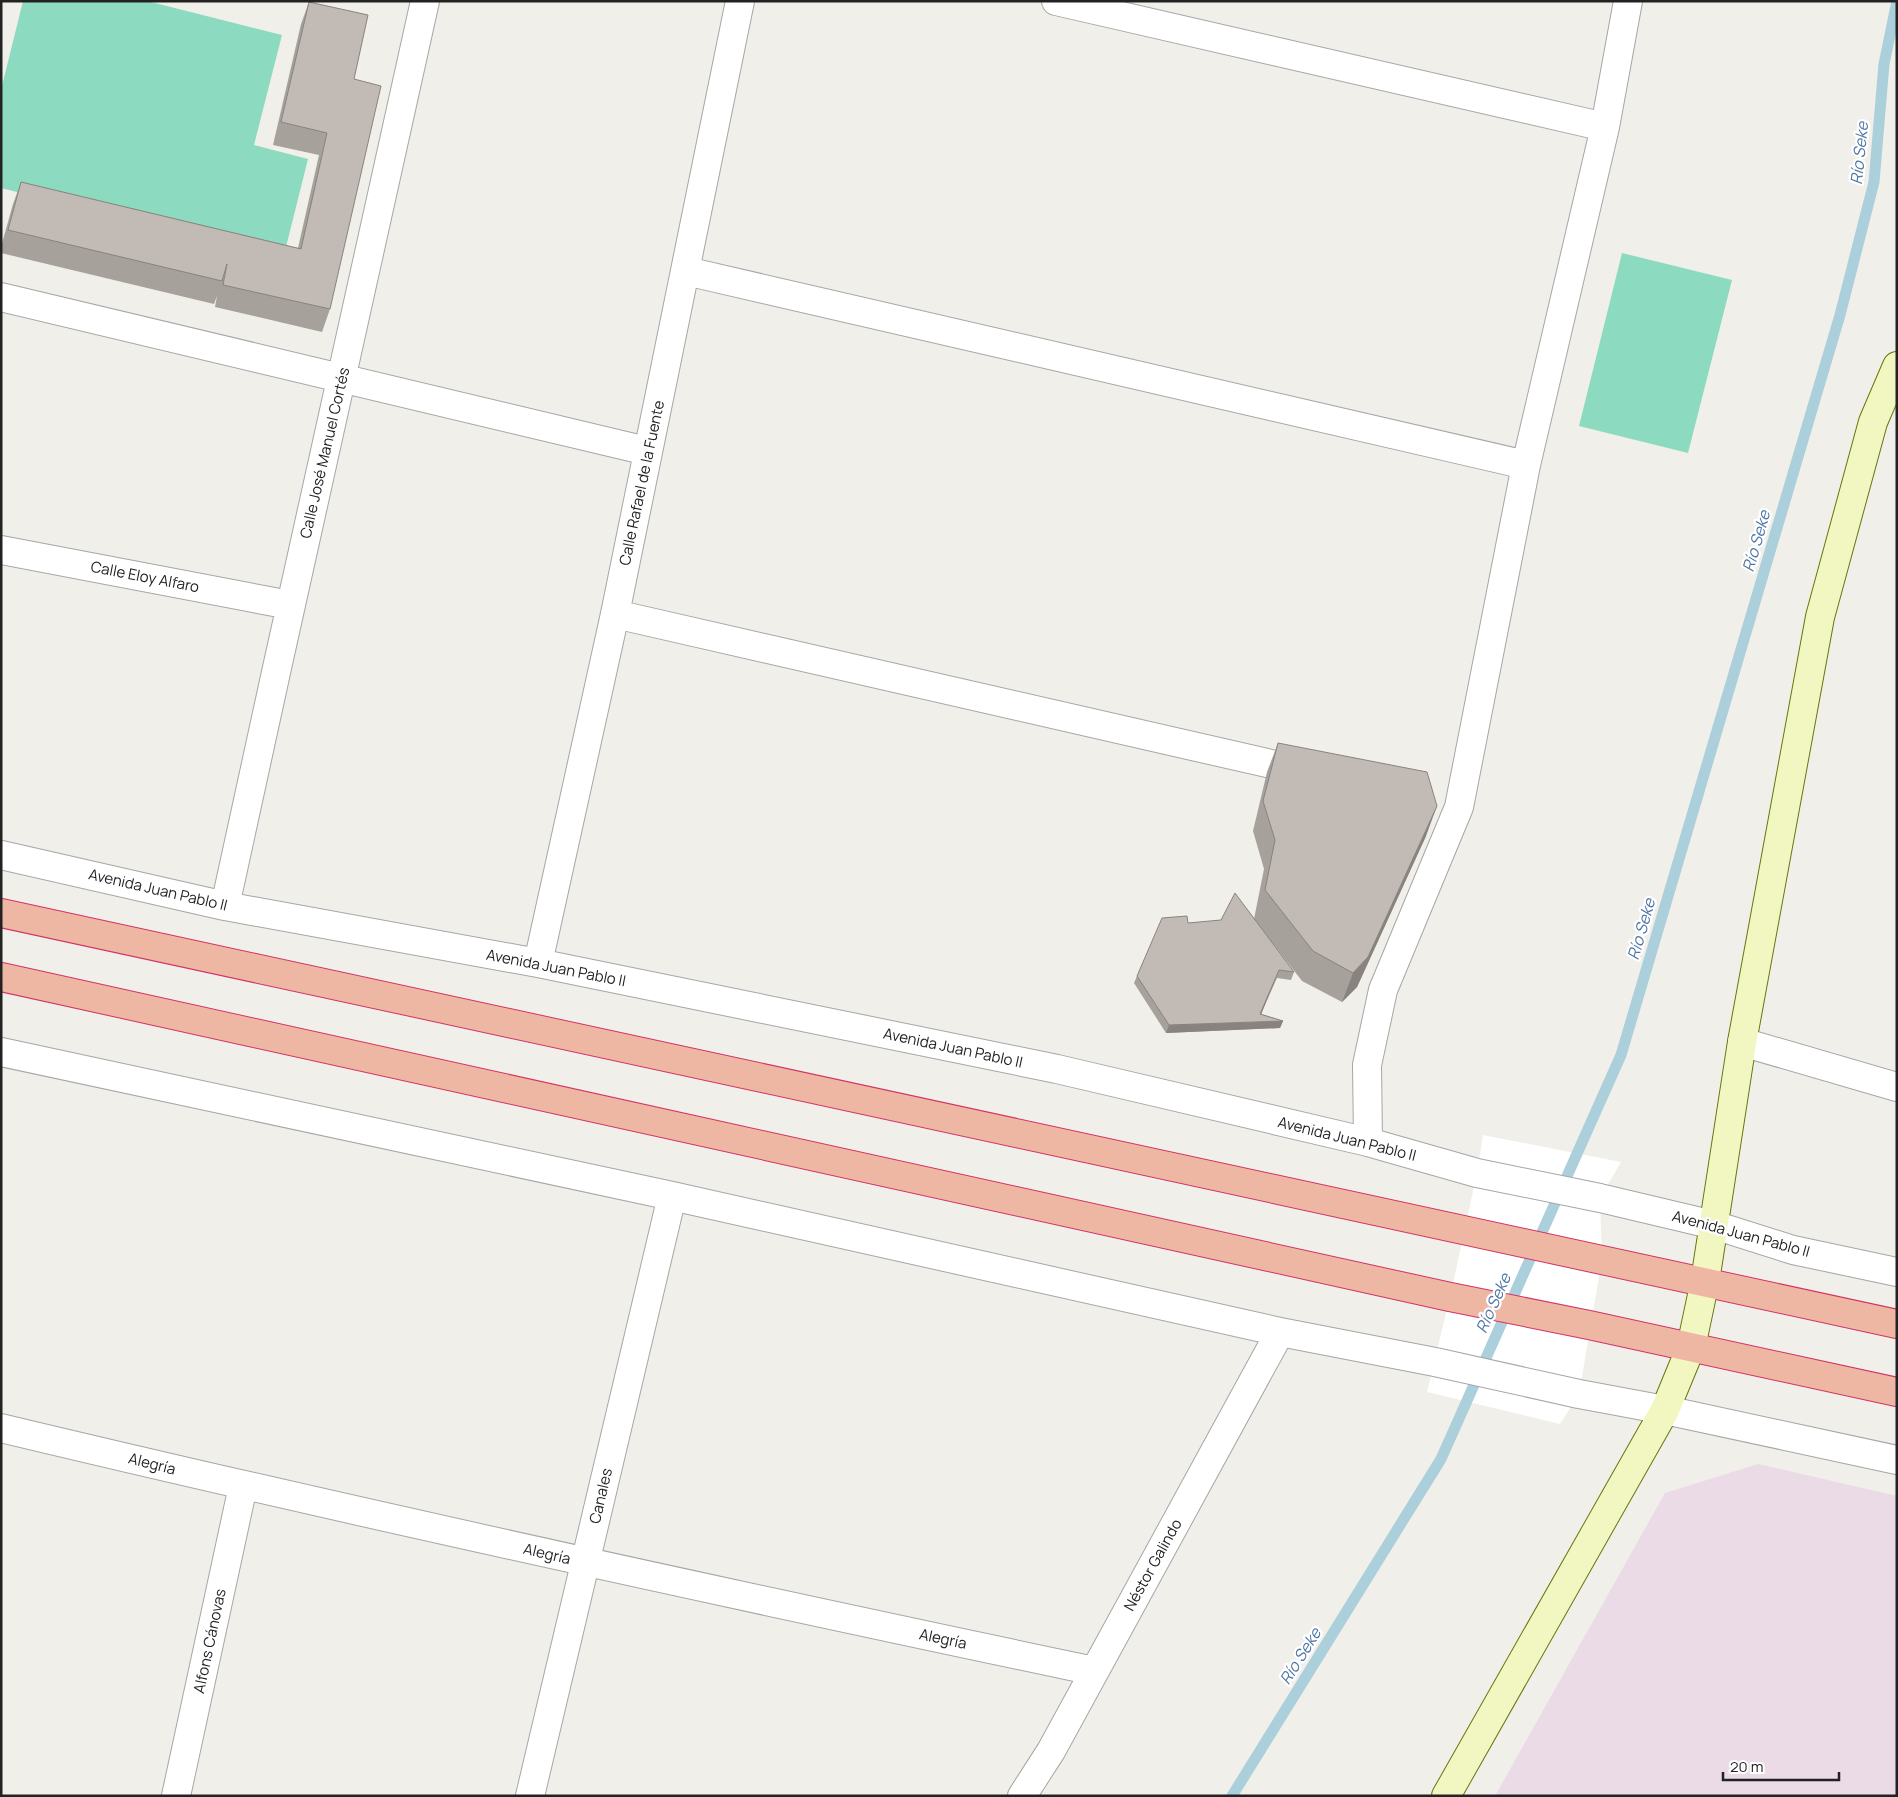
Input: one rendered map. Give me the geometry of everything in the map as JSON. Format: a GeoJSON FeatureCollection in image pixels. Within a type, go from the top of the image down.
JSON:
{"type":"FeatureCollection","features":[{"type":"Feature","properties":{"kind":"highway"},"geometry":{"type":"LineString","coordinates":[[1,913],[1897,1324]]}},
{"type":"Feature","properties":{"kind":"highway"},"geometry":{"type":"LineString","coordinates":[[1,977],[1450,1296],[1897,1392]]}},
{"type":"Feature","properties":{"kind":"main road"},"geometry":{"type":"LineString","coordinates":[[1446,1796],[1665,1410],[1691,1347],[1705,1281],[1742,1042],[1820,617],[1873,422],[1897,366]]}},
{"type":"Feature","properties":{"kind":"street","name":"Calle José Manuel Cortés"},"geometry":{"type":"LineString","coordinates":[[225,906],[425,1]]}},
{"type":"Feature","properties":{"kind":"street","name":"Calle Rafael de la Fuente"},"geometry":{"type":"LineString","coordinates":[[538,963],[615,614],[740,1]]}},
{"type":"Feature","properties":{"kind":"street"},"geometry":{"type":"LineString","coordinates":[[1056,1],[1605,127]]}},
{"type":"Feature","properties":{"kind":"street"},"geometry":{"type":"LineString","coordinates":[[1368,1142],[1367,1065],[1382,990],[1449,805],[1605,127],[1628,1]]}},
{"type":"Feature","properties":{"kind":"street"},"geometry":{"type":"LineString","coordinates":[[686,271],[1526,465]]}},
{"type":"Feature","properties":{"kind":"street"},"geometry":{"type":"LineString","coordinates":[[1,297],[648,451]]}},
{"type":"Feature","properties":{"kind":"street","name":"Calle Eloy Alfaro"},"geometry":{"type":"LineString","coordinates":[[1,550],[290,605]]}},
{"type":"Feature","properties":{"kind":"street"},"geometry":{"type":"LineString","coordinates":[[615,614],[1333,778]]}},
{"type":"Feature","properties":{"kind":"street","name":"Avenida Juan Pablo II"},"geometry":{"type":"LineString","coordinates":[[1,855],[225,906],[538,963],[1058,1069],[1368,1142],[1477,1173],[1600,1198],[1714,1225],[1793,1250],[1897,1272]]}},
{"type":"Feature","properties":{"kind":"street"},"geometry":{"type":"LineString","coordinates":[[1742,1042],[1897,1087]]}},
{"type":"Feature","properties":{"kind":"street"},"geometry":{"type":"LineString","coordinates":[[1,1052],[672,1196],[1280,1332],[1435,1362],[1897,1460]]}},
{"type":"Feature","properties":{"kind":"street","name":"Canales"},"geometry":{"type":"LineString","coordinates":[[530,1796],[672,1196]]}},
{"type":"Feature","properties":{"kind":"street","name":"Néstor Galindo"},"geometry":{"type":"LineString","coordinates":[[1022,1796],[1051,1751],[1280,1332]]}},
{"type":"Feature","properties":{"kind":"street","name":"Alegría"},"geometry":{"type":"LineString","coordinates":[[1,1428],[243,1486],[585,1563],[1094,1671]]}},
{"type":"Feature","properties":{"kind":"street","name":"Alfons Cánovas"},"geometry":{"type":"LineString","coordinates":[[176,1796],[243,1486]]}},
{"type":"Feature","properties":{"kind":"shaded area"},"geometry":{"type":"Polygon","coordinates":[[[1758,1464],[1897,1496],[1897,1796],[1495,1796],[1665,1493],[1758,1464]]]}},
{"type":"Feature","properties":{"kind":"green space"},"geometry":{"type":"Polygon","coordinates":[[[23,1],[147,1],[282,35],[254,145],[308,159],[283,259],[1,188],[1,90],[23,1]]]}},
{"type":"Feature","properties":{"kind":"green space"},"geometry":{"type":"Polygon","coordinates":[[[1622,253],[1732,280],[1688,453],[1579,426],[1622,253]]]}},
{"type":"Feature","properties":{"kind":"pier"},"geometry":{"type":"Polygon","coordinates":[[[1483,1135],[1621,1162],[1600,1198],[1602,1259],[1579,1394],[1560,1424],[1427,1392],[1450,1297],[1477,1173],[1483,1135]]]}},
{"type":"Feature","properties":{"kind":"building"},"geometry":{"type":"Polygon","coordinates":[[[309,2],[368,15],[354,79],[381,86],[330,309],[223,285],[227,264],[222,281],[8,230],[21,182],[301,249],[327,133],[281,122],[309,2]]]}},
{"type":"Feature","properties":{"kind":"building"},"geometry":{"type":"Polygon","coordinates":[[[1278,743],[1427,772],[1437,806],[1368,957],[1353,973],[1313,951],[1265,890],[1275,840],[1263,801],[1278,743]]]}},
{"type":"Feature","properties":{"kind":"building"},"geometry":{"type":"Polygon","coordinates":[[[1235,893],[1294,972],[1279,970],[1260,1014],[1283,1021],[1169,1025],[1137,976],[1162,918],[1187,916],[1188,923],[1221,920],[1235,893]]]}},
{"type":"Feature","properties":{"kind":"waterway","name":"Río Seke"},"geometry":{"type":"LineString","coordinates":[[1232,1796],[1441,1459],[1621,1055],[1840,315],[1874,182],[1884,64],[1897,1]]}}]}
